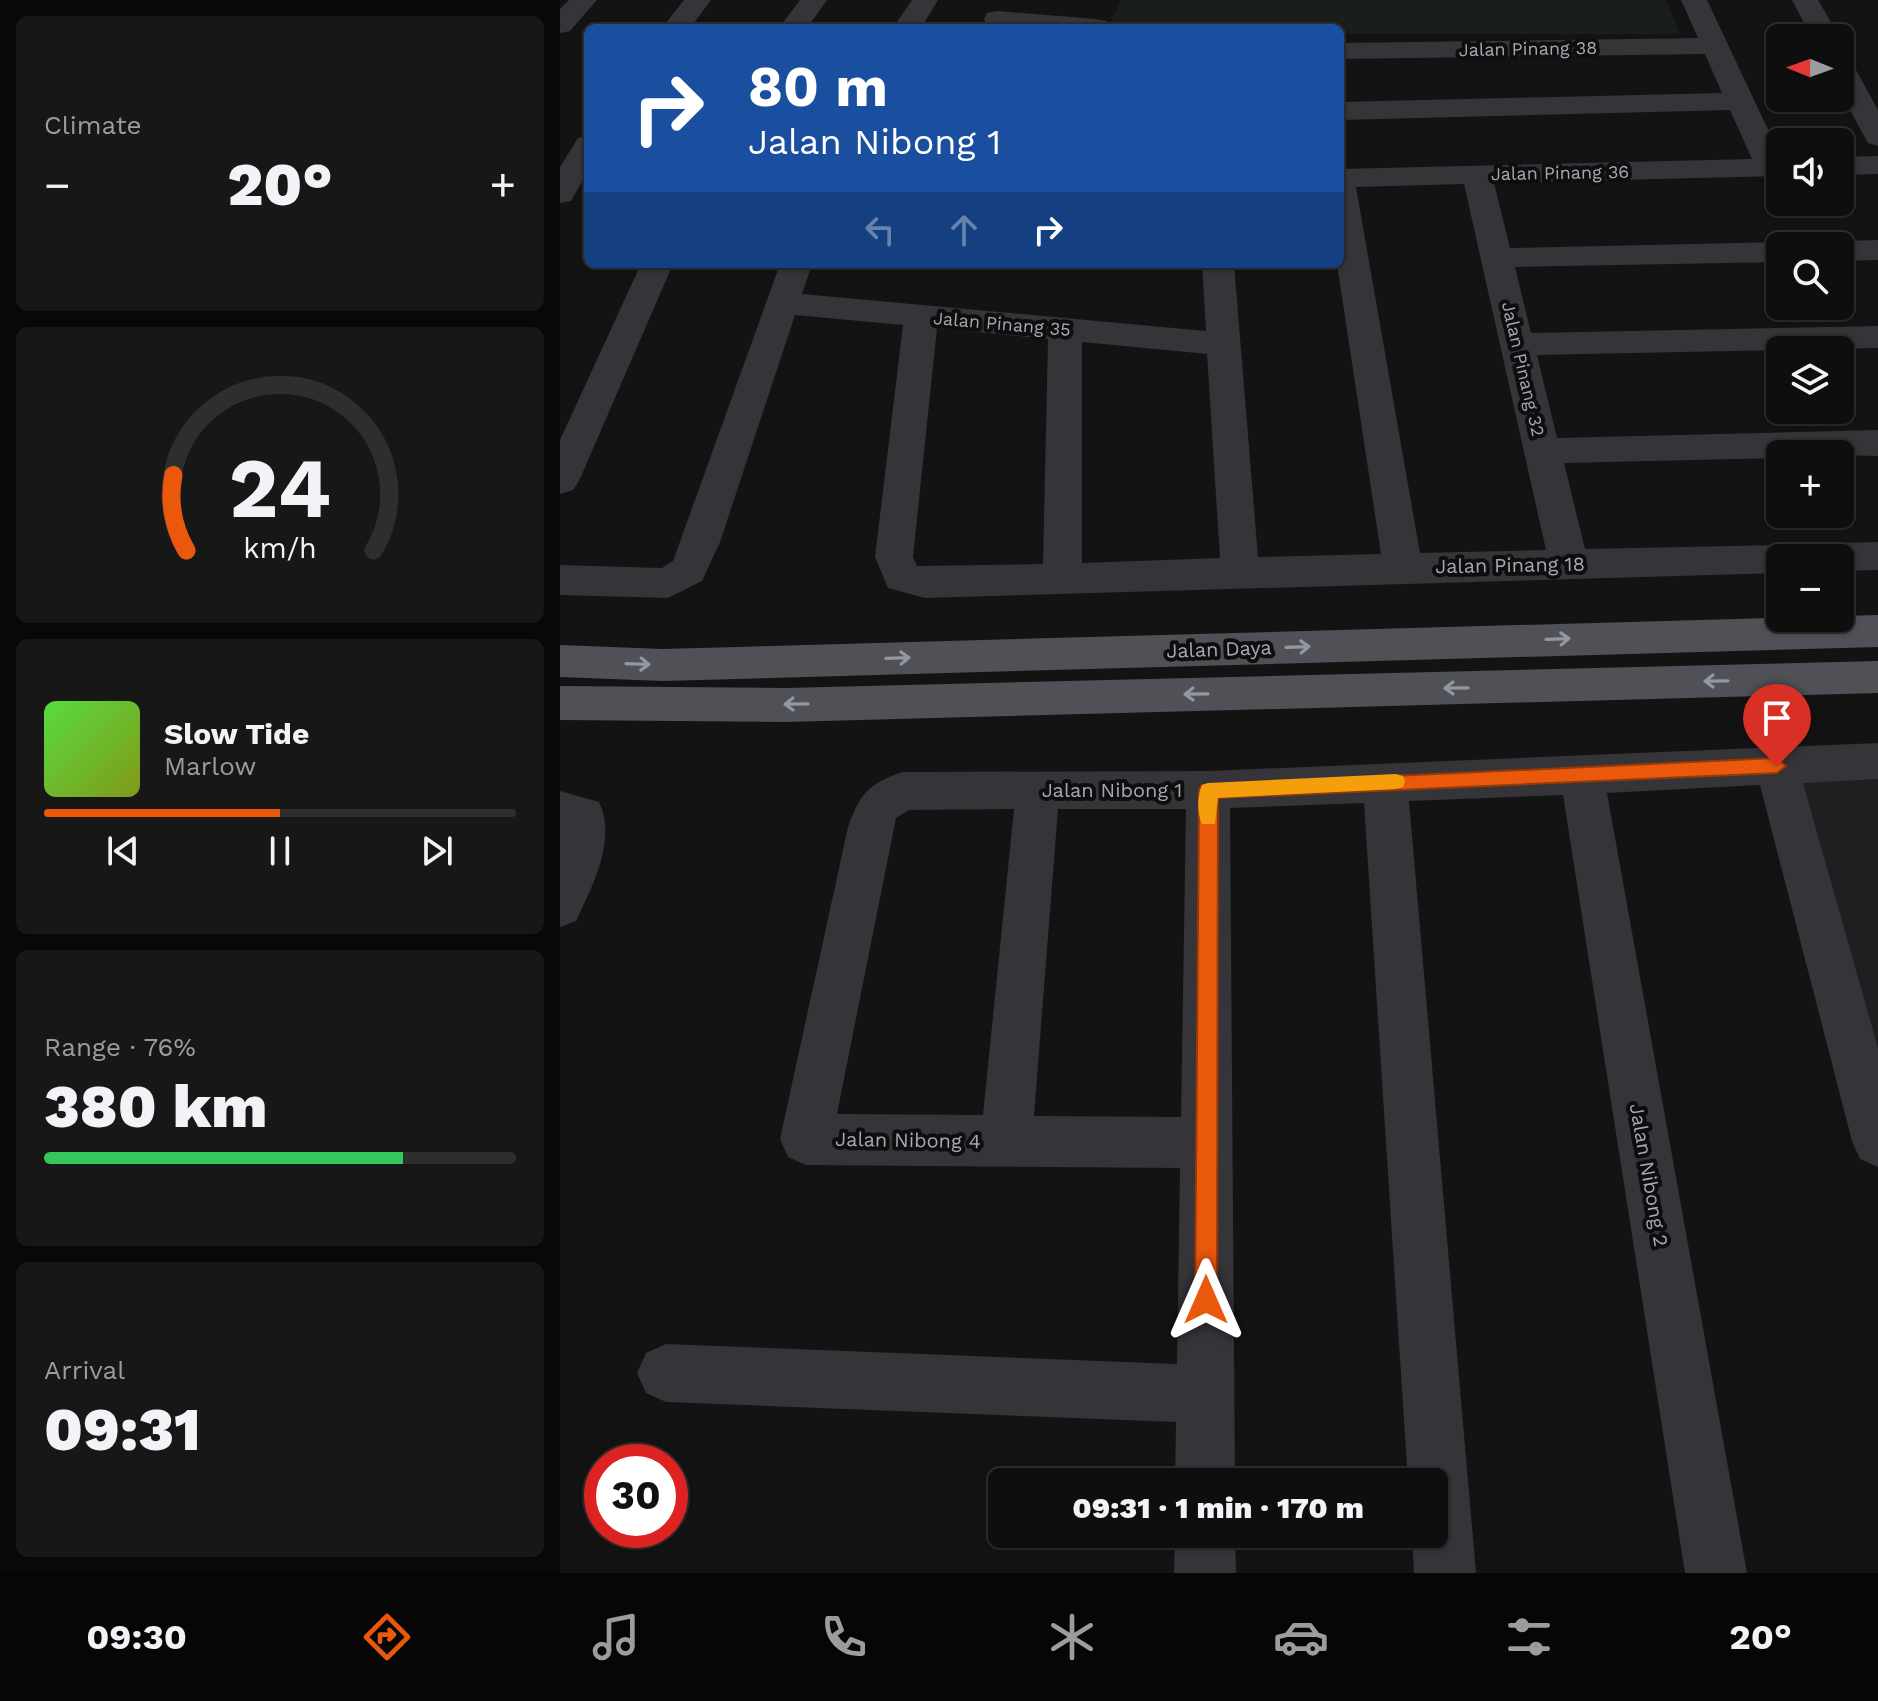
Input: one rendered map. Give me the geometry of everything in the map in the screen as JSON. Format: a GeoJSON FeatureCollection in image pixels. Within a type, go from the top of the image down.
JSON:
{"type":"FeatureCollection","features":[{"type":"Feature","properties":{"kind":"main road","name":"Jalan Daya"},"geometry":{"type":"LineString","coordinates":[[560,661],[663,665],[1878,631]]}},
{"type":"Feature","properties":{"kind":"main road"},"geometry":{"type":"LineString","coordinates":[[560,703],[785,705],[1878,677]]}},
{"type":"Feature","properties":{"kind":"street"},"geometry":{"type":"LineString","coordinates":[[560,25],[584,0]]}},
{"type":"Feature","properties":{"kind":"street"},"geometry":{"type":"LineString","coordinates":[[679,24],[698,0]]}},
{"type":"Feature","properties":{"kind":"street"},"geometry":{"type":"LineString","coordinates":[[796,24],[814,0]]}},
{"type":"Feature","properties":{"kind":"street"},"geometry":{"type":"LineString","coordinates":[[910,24],[925,0]]}},
{"type":"Feature","properties":{"kind":"street"},"geometry":{"type":"LineString","coordinates":[[1098,24],[1108,0]]}},
{"type":"Feature","properties":{"kind":"street"},"geometry":{"type":"LineString","coordinates":[[1694,0],[1766,149]]}},
{"type":"Feature","properties":{"kind":"street"},"geometry":{"type":"LineString","coordinates":[[1805,0],[1818,24]]}},
{"type":"Feature","properties":{"kind":"street"},"geometry":{"type":"LineString","coordinates":[[999,16],[1064,24]]}},
{"type":"Feature","properties":{"kind":"street","name":"Jalan Pinang 38"},"geometry":{"type":"LineString","coordinates":[[1344,51],[1715,46]]}},
{"type":"Feature","properties":{"kind":"street"},"geometry":{"type":"LineString","coordinates":[[1854,92],[1878,137]]}},
{"type":"Feature","properties":{"kind":"street"},"geometry":{"type":"LineString","coordinates":[[1344,111],[1741,101]]}},
{"type":"Feature","properties":{"kind":"street"},"geometry":{"type":"LineString","coordinates":[[560,130],[584,130]]}},
{"type":"Feature","properties":{"kind":"street"},"geometry":{"type":"LineString","coordinates":[[560,194],[584,151]]}},
{"type":"Feature","properties":{"kind":"street"},"geometry":{"type":"LineString","coordinates":[[1854,166],[1878,165]]}},
{"type":"Feature","properties":{"kind":"street","name":"Jalan Pinang 36"},"geometry":{"type":"LineString","coordinates":[[1344,181],[1766,168]]}},
{"type":"Feature","properties":{"kind":"street","name":"Jalan Pinang 32"},"geometry":{"type":"LineString","coordinates":[[1477,175],[1569,564]]}},
{"type":"Feature","properties":{"kind":"street"},"geometry":{"type":"LineString","coordinates":[[1344,206],[1403,568]]}},
{"type":"Feature","properties":{"kind":"street"},"geometry":{"type":"LineString","coordinates":[[1854,251],[1878,250]]}},
{"type":"Feature","properties":{"kind":"street"},"geometry":{"type":"LineString","coordinates":[[1496,258],[1766,252]]}},
{"type":"Feature","properties":{"kind":"street"},"geometry":{"type":"LineString","coordinates":[[560,481],[655,268]]}},
{"type":"Feature","properties":{"kind":"street"},"geometry":{"type":"LineString","coordinates":[[560,580],[668,583],[688,571],[701,542],[795,268]]}},
{"type":"Feature","properties":{"kind":"street"},"geometry":{"type":"LineString","coordinates":[[1218,268],[1240,572]]}},
{"type":"Feature","properties":{"kind":"street","name":"Jalan Pinang 35"},"geometry":{"type":"LineString","coordinates":[[782,303],[1222,344]]}},
{"type":"Feature","properties":{"kind":"street","name":"Jalan Pinang 18"},"geometry":{"type":"LineString","coordinates":[[921,316],[894,557],[902,578],[925,583],[1766,559]]}},
{"type":"Feature","properties":{"kind":"street"},"geometry":{"type":"LineString","coordinates":[[1062,580],[1065,329]]}},
{"type":"Feature","properties":{"kind":"street"},"geometry":{"type":"LineString","coordinates":[[1518,344],[1878,337]]}},
{"type":"Feature","properties":{"kind":"street"},"geometry":{"type":"LineString","coordinates":[[1543,451],[1878,443]]}},
{"type":"Feature","properties":{"kind":"street"},"geometry":{"type":"LineString","coordinates":[[1854,557],[1878,556]]}},
{"type":"Feature","properties":{"kind":"street","name":"Jalan Nibong 1"},"geometry":{"type":"LineString","coordinates":[[878,806],[902,791],[1208,790],[1878,761]]}},
{"type":"Feature","properties":{"kind":"street"},"geometry":{"type":"LineString","coordinates":[[1777,766],[1878,1141]]}},
{"type":"Feature","properties":{"kind":"street","name":"Jalan Nibong 2"},"geometry":{"type":"LineString","coordinates":[[1582,776],[1716,1573]]}},
{"type":"Feature","properties":{"kind":"street"},"geometry":{"type":"LineString","coordinates":[[1385,782],[1445,1573]]}},
{"type":"Feature","properties":{"kind":"street"},"geometry":{"type":"LineString","coordinates":[[1006,1141],[1038,789]]}},
{"type":"Feature","properties":{"kind":"street"},"geometry":{"type":"LineString","coordinates":[[1205,1468],[1208,790]]}},
{"type":"Feature","properties":{"kind":"street","name":"Jalan Nibong 4"},"geometry":{"type":"LineString","coordinates":[[878,806],[870,827],[806,1139],[1207,1143]]}},
{"type":"Feature","properties":{"kind":"street"},"geometry":{"type":"LineString","coordinates":[[560,810],[583,815],[584,842],[560,906]]}},
{"type":"Feature","properties":{"kind":"street"},"geometry":{"type":"LineString","coordinates":[[666,1373],[1205,1394]]}},
{"type":"Feature","properties":{"kind":"street"},"geometry":{"type":"LineString","coordinates":[[1205,1548],[1205,1573]]}},
{"type":"Feature","properties":{"kind":"shaded area"},"geometry":{"type":"Polygon","coordinates":[[[1121,0],[1666,0],[1680,34],[1344,34],[1344,24],[1110,24],[1121,0]]]}},
{"type":"Feature","properties":{"kind":"shaded area"},"geometry":{"type":"Polygon","coordinates":[[[1878,773],[1878,1093],[1791,778],[1878,773]]]}},
{"type":"Feature","properties":{"kind":"slow traffic"},"geometry":{"type":"LineString","coordinates":[[1208,818],[1208,790],[1396,781]]}},
{"type":"Feature","properties":{"kind":"route"},"geometry":{"type":"LineString","coordinates":[[1206,1300],[1208,790],[1777,766]]}}]}
